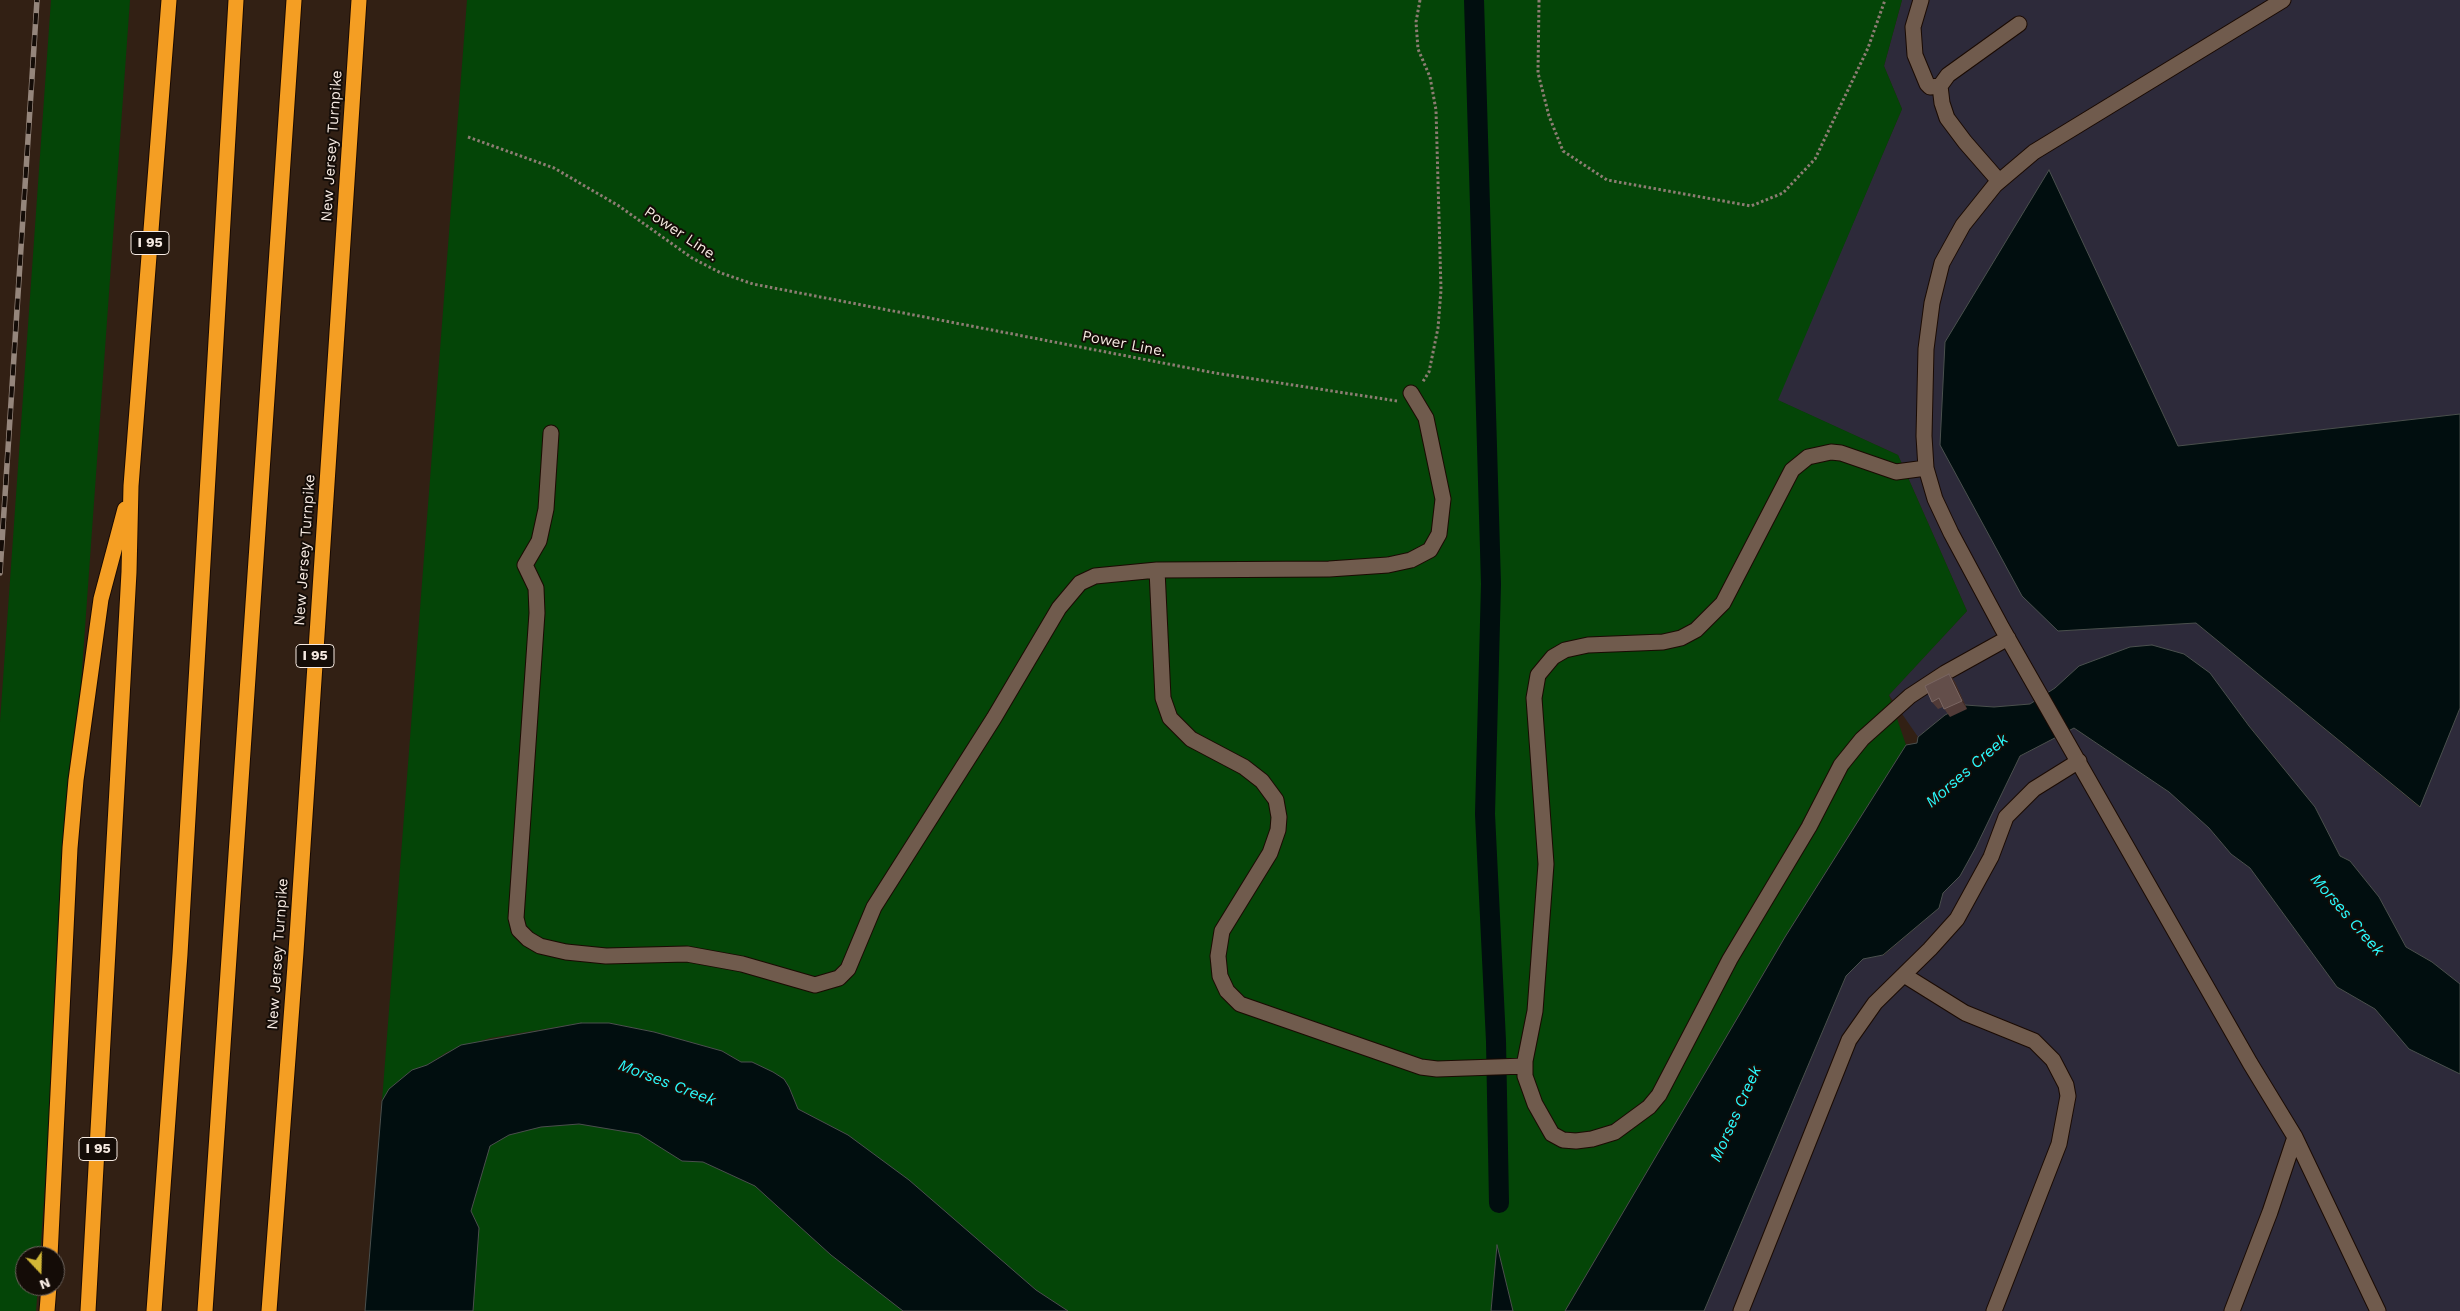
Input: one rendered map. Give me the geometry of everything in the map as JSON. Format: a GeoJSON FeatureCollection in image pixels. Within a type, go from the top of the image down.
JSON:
{"type":"FeatureCollection","features":[{"type":"Feature","properties":{"kind":"highway","name":"I 95"},"geometry":{"type":"LineString","coordinates":[[88,1311],[129,582],[132,486],[169,0]]}},
{"type":"Feature","properties":{"kind":"highway"},"geometry":{"type":"LineString","coordinates":[[154,1311],[181,934],[236,0]]}},
{"type":"Feature","properties":{"kind":"highway"},"geometry":{"type":"LineString","coordinates":[[205,1311],[294,0]]}},
{"type":"Feature","properties":{"kind":"highway","name":"New Jersey Turnpike"},"geometry":{"type":"LineString","coordinates":[[269,1311],[296,952],[359,0]]}},
{"type":"Feature","properties":{"kind":"highway"},"geometry":{"type":"LineString","coordinates":[[51,1246],[76,780],[101,599],[132,486]]}},
{"type":"Feature","properties":{"kind":"highway"},"geometry":{"type":"LineString","coordinates":[[48,1311],[49,1296]]}},
{"type":"Feature","properties":{"kind":"lane"},"geometry":{"type":"LineString","coordinates":[[1921,0],[1913,27],[1915,55],[1927,84],[1930,87],[1940,86]]}},
{"type":"Feature","properties":{"kind":"lane"},"geometry":{"type":"LineString","coordinates":[[2283,0],[2034,152],[1999,181],[1963,225],[1942,264],[1932,303],[1926,349],[1924,436],[1926,468],[1935,499],[1950,533],[2250,1063],[2295,1137],[2378,1311]]}},
{"type":"Feature","properties":{"kind":"lane"},"geometry":{"type":"LineString","coordinates":[[1999,181],[1951,124],[1942,104],[1940,86],[1948,74],[2019,24]]}},
{"type":"Feature","properties":{"kind":"lane"},"geometry":{"type":"LineString","coordinates":[[551,433],[546,509],[539,541],[525,565],[536,588],[537,613],[516,918],[519,930],[528,939],[540,946],[566,952],[606,956],[688,954],[742,964],[814,985],[838,978],[848,969],[874,907],[994,718],[1070,592],[1080,583],[1095,576],[1156,570],[1329,569],[1378,566],[1411,560],[1430,550],[1439,534],[1443,499],[1426,418],[1411,393]]}},
{"type":"Feature","properties":{"kind":"lane"},"geometry":{"type":"LineString","coordinates":[[1926,468],[1896,472],[1841,453],[1819,453],[1808,457],[1792,470],[1724,603],[1696,630],[1681,638],[1663,642],[1588,645],[1565,650],[1553,657],[1538,675],[1534,698],[1546,864],[1535,1011],[1525,1066],[1525,1076],[1542,1120],[1552,1134],[1564,1140],[1584,1140],[1615,1132],[1649,1107],[1659,1094],[1730,959],[1809,827],[1841,765],[1862,739],[1910,696],[1945,673],[2008,638]]}},
{"type":"Feature","properties":{"kind":"lane"},"geometry":{"type":"LineString","coordinates":[[1156,570],[1163,698],[1170,718],[1191,739],[1244,767],[1262,781],[1276,800],[1279,817],[1278,830],[1270,853],[1222,931],[1218,956],[1220,976],[1227,991],[1240,1004],[1421,1067],[1437,1069],[1525,1066]]}},
{"type":"Feature","properties":{"kind":"lane"},"geometry":{"type":"LineString","coordinates":[[1741,1311],[1849,1040],[1875,1003],[1957,919],[1990,856],[2006,817],[2034,788],[2079,761]]}},
{"type":"Feature","properties":{"kind":"lane"},"geometry":{"type":"LineString","coordinates":[[1904,975],[1965,1013],[2034,1041],[2053,1060],[2066,1085],[2068,1096],[2059,1144],[1994,1311]]}},
{"type":"Feature","properties":{"kind":"lane"},"geometry":{"type":"LineString","coordinates":[[2232,1311],[2270,1212],[2295,1137]]}},
{"type":"Feature","properties":{"kind":"path"},"geometry":{"type":"LineString","coordinates":[[1411,393],[1416,390],[1429,372],[1438,328],[1441,290],[1436,110],[1430,77],[1418,49],[1416,22],[1420,0]]}},
{"type":"Feature","properties":{"kind":"path"},"geometry":{"type":"LineString","coordinates":[[1539,0],[1538,73],[1549,116],[1563,151],[1607,180],[1751,206],[1783,193],[1815,159],[1868,48],[1885,0]]}},
{"type":"Feature","properties":{"kind":"path","name":"Power Line."},"geometry":{"type":"LineString","coordinates":[[468,137],[554,168],[619,206],[692,258],[721,273],[753,284],[1215,373],[1397,401],[1411,393]]}},
{"type":"Feature","properties":{"kind":"shaded area"},"geometry":{"type":"Polygon","coordinates":[[[1902,0],[2460,0],[2460,414],[2178,446],[2049,171],[2058,631],[2196,623],[2419,807],[2460,708],[2460,984],[2432,962],[2406,947],[2379,897],[2350,861],[2340,856],[2315,807],[2230,702],[2055,688],[2030,704],[1994,707],[1965,705],[1945,715],[1918,737],[1889,695],[1967,611],[1898,455],[1777,400],[1902,109],[1884,66],[1902,0]]]}},
{"type":"Feature","properties":{"kind":"shaded area"},"geometry":{"type":"Polygon","coordinates":[[[2074,728],[2169,792],[2209,828],[2231,854],[2250,868],[2337,987],[2375,1009],[2392,1029],[2439,1062],[2460,1074],[2460,1311],[1704,1311],[1846,976],[1863,958],[1884,955],[1939,908],[1943,893],[1960,876],[2020,756],[2074,728]]]}},
{"type":"Feature","properties":{"kind":"green space"},"geometry":{"type":"Polygon","coordinates":[[[51,0],[130,0],[41,1246],[15,1246],[15,1296],[37,1296],[36,1311],[0,1311],[0,722],[51,0]]]}},
{"type":"Feature","properties":{"kind":"green space"},"geometry":{"type":"Polygon","coordinates":[[[467,0],[1902,0],[1884,66],[1902,109],[1778,400],[1898,455],[1967,611],[1889,695],[1906,745],[1785,937],[1565,1311],[1513,1311],[1497,1247],[1491,1311],[1068,1311],[1036,1290],[848,1135],[798,1109],[784,1079],[752,1062],[741,1062],[722,1051],[654,1032],[609,1023],[581,1023],[490,1038],[447,1052],[427,1065],[412,1070],[389,1089],[382,1101],[467,0]]]}},
{"type":"Feature","properties":{"kind":"green space"},"geometry":{"type":"Polygon","coordinates":[[[579,1124],[639,1134],[682,1160],[703,1162],[755,1186],[831,1255],[903,1311],[473,1311],[479,1228],[471,1211],[490,1146],[509,1135],[541,1127],[579,1124]]]}},
{"type":"Feature","properties":{"kind":"water"},"geometry":{"type":"Polygon","coordinates":[[[2049,170],[2178,446],[2460,414],[2460,708],[2420,807],[2196,623],[2058,631],[2022,596],[1940,445],[1945,342],[2049,170]]]}},
{"type":"Feature","properties":{"kind":"water","name":"Morses Creek"},"geometry":{"type":"Polygon","coordinates":[[[2152,645],[2184,654],[2210,673],[2249,726],[2315,807],[2340,856],[2350,861],[2379,897],[2406,947],[2432,962],[2460,984],[2460,1074],[2409,1049],[2375,1009],[2337,987],[2250,868],[2231,854],[2209,828],[2169,792],[2074,728],[2020,756],[1976,847],[1960,876],[1943,893],[1939,908],[1883,955],[1863,959],[1846,976],[1704,1311],[1565,1311],[1785,937],[1906,745],[1917,743],[1918,737],[1945,715],[1965,705],[1994,707],[2030,704],[2055,688],[2079,666],[2130,647],[2152,645]]]}},
{"type":"Feature","properties":{"kind":"water","name":"Morses Creek"},"geometry":{"type":"Polygon","coordinates":[[[581,1023],[609,1023],[654,1032],[722,1051],[741,1062],[752,1062],[773,1072],[784,1079],[798,1109],[848,1135],[909,1180],[1036,1290],[1068,1311],[903,1311],[831,1255],[755,1186],[703,1162],[682,1161],[639,1134],[579,1124],[541,1127],[509,1135],[490,1146],[471,1211],[479,1228],[473,1311],[365,1311],[382,1101],[389,1089],[412,1070],[427,1065],[461,1045],[581,1023]]]}},
{"type":"Feature","properties":{"kind":"water"},"geometry":{"type":"Polygon","coordinates":[[[1497,1245],[1513,1311],[1491,1311],[1497,1245]]]}},
{"type":"Feature","properties":{"kind":"building"},"geometry":{"type":"Polygon","coordinates":[[[1949,674],[1962,701],[1944,709],[1939,698],[1932,702],[1925,686],[1949,674]]]}},
{"type":"Feature","properties":{"kind":"waterway"},"geometry":{"type":"LineString","coordinates":[[1474,0],[1491,584],[1485,814],[1496,1041],[1499,1203]]}},
{"type":"Feature","properties":{"kind":"railway"},"geometry":{"type":"LineString","coordinates":[[0,573],[37,0]]}}]}
